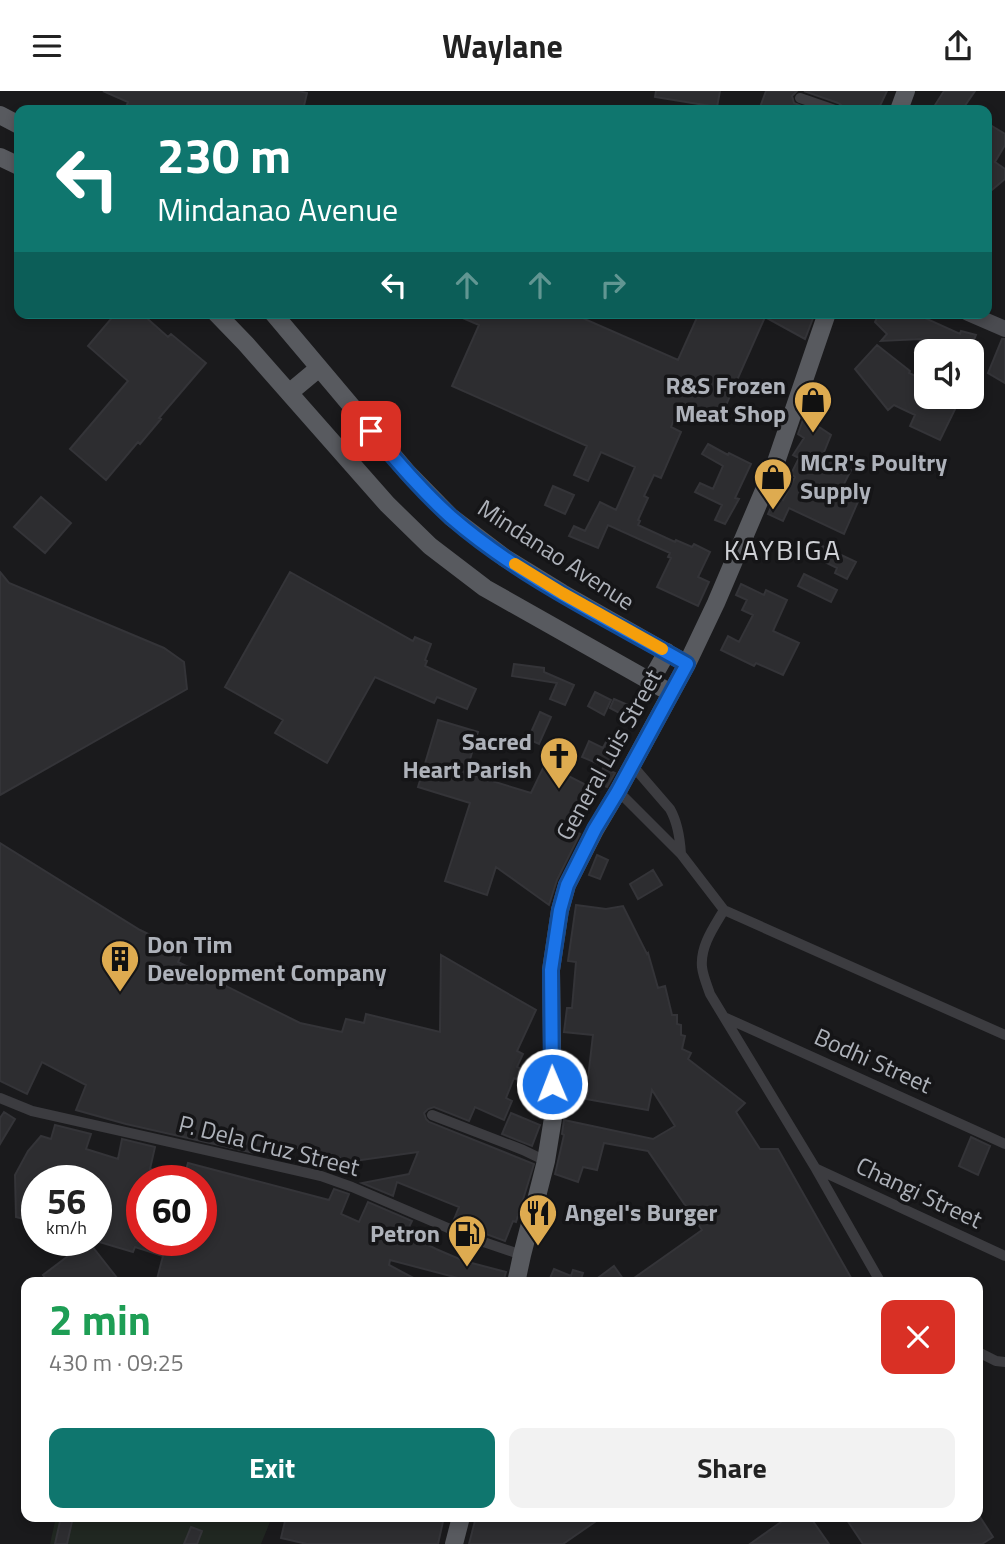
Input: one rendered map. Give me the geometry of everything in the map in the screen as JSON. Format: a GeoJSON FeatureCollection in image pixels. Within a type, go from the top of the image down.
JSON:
{"type":"FeatureCollection","features":[{"type":"Feature","properties":{"kind":"main road"},"geometry":{"type":"LineString","coordinates":[[222,319],[387,504],[430,546],[485,588],[671,693]]}},
{"type":"Feature","properties":{"kind":"main road","name":"Mindanao Avenue"},"geometry":{"type":"LineString","coordinates":[[278,319],[407,472],[451,517],[505,558],[687,664]]}},
{"type":"Feature","properties":{"kind":"main road","name":"General Luis Street"},"geometry":{"type":"LineString","coordinates":[[517,1277],[546,1161],[553,1118],[551,970],[560,910],[567,885],[578,860],[687,664],[741,548],[776,462],[825,319]]}},
{"type":"Feature","properties":{"kind":"main road"},"geometry":{"type":"LineString","coordinates":[[289,393],[319,368]]}},
{"type":"Feature","properties":{"kind":"main road"},"geometry":{"type":"LineString","coordinates":[[650,682],[667,652]]}},
{"type":"Feature","properties":{"kind":"main road"},"geometry":{"type":"LineString","coordinates":[[454,1544],[460,1522]]}},
{"type":"Feature","properties":{"kind":"street"},"geometry":{"type":"LineString","coordinates":[[800,98],[820,105]]}},
{"type":"Feature","properties":{"kind":"street"},"geometry":{"type":"LineString","coordinates":[[982,319],[1005,329]]}},
{"type":"Feature","properties":{"kind":"street"},"geometry":{"type":"LineString","coordinates":[[632,765],[675,816],[681,855]]}},
{"type":"Feature","properties":{"kind":"street"},"geometry":{"type":"LineString","coordinates":[[618,791],[681,855],[724,910],[1005,1035]]}},
{"type":"Feature","properties":{"kind":"street"},"geometry":{"type":"LineString","coordinates":[[724,910],[702,954],[702,967],[710,993],[878,1277]]}},
{"type":"Feature","properties":{"kind":"street","name":"Bodhi Street"},"geometry":{"type":"LineString","coordinates":[[724,1017],[1005,1144]]}},
{"type":"Feature","properties":{"kind":"street","name":"P. Dela Cruz Street"},"geometry":{"type":"LineString","coordinates":[[0,1098],[32,1111],[321,1176],[469,1237],[522,1255]]}},
{"type":"Feature","properties":{"kind":"street"},"geometry":{"type":"LineString","coordinates":[[432,1115],[546,1161]]}},
{"type":"Feature","properties":{"kind":"street","name":"Changi Street"},"geometry":{"type":"LineString","coordinates":[[816,1169],[1005,1256]]}},
{"type":"Feature","properties":{"kind":"street"},"geometry":{"type":"LineString","coordinates":[[983,1354],[1005,1362]]}},
{"type":"Feature","properties":{"kind":"shaded area"},"geometry":{"type":"Polygon","coordinates":[[[55,1522],[270,1522],[261,1544],[50,1544],[55,1522]]]}},
{"type":"Feature","properties":{"kind":"building"},"geometry":{"type":"Polygon","coordinates":[[[103,91],[307,93],[304,105],[127,105],[128,102],[103,91]]]}},
{"type":"Feature","properties":{"kind":"building"},"geometry":{"type":"Polygon","coordinates":[[[656,91],[720,91],[717,105],[655,97],[656,91]]]}},
{"type":"Feature","properties":{"kind":"building"},"geometry":{"type":"Polygon","coordinates":[[[766,91],[797,91],[792,96],[794,103],[799,105],[761,105],[766,91]]]}},
{"type":"Feature","properties":{"kind":"building"},"geometry":{"type":"Polygon","coordinates":[[[804,91],[887,91],[880,105],[838,103],[804,91]]]}},
{"type":"Feature","properties":{"kind":"building"},"geometry":{"type":"Polygon","coordinates":[[[944,91],[975,91],[965,105],[935,105],[944,91]]]}},
{"type":"Feature","properties":{"kind":"building"},"geometry":{"type":"Polygon","coordinates":[[[992,126],[1005,134],[1005,145],[995,162],[1005,169],[1005,179],[992,190],[992,126]]]}},
{"type":"Feature","properties":{"kind":"building"},"geometry":{"type":"Polygon","coordinates":[[[111,319],[148,319],[168,337],[171,334],[206,363],[140,444],[138,442],[106,480],[70,449],[128,381],[88,346],[111,319]]]}},
{"type":"Feature","properties":{"kind":"building"},"geometry":{"type":"Polygon","coordinates":[[[465,319],[585,319],[678,360],[696,319],[764,319],[719,421],[680,404],[671,427],[681,432],[661,478],[654,475],[644,496],[648,498],[638,520],[638,525],[675,542],[676,540],[692,547],[694,544],[710,552],[698,577],[709,582],[698,606],[657,587],[671,558],[668,557],[670,553],[608,525],[598,548],[569,536],[574,526],[585,531],[600,502],[616,510],[635,467],[601,452],[588,481],[574,475],[587,446],[452,386],[479,325],[465,319]]]}},
{"type":"Feature","properties":{"kind":"building"},"geometry":{"type":"Polygon","coordinates":[[[769,319],[813,319],[805,339],[769,319]]]}},
{"type":"Feature","properties":{"kind":"building"},"geometry":{"type":"Polygon","coordinates":[[[876,319],[927,319],[960,334],[961,331],[976,335],[974,339],[881,341],[887,334],[875,322],[876,319]]]}},
{"type":"Feature","properties":{"kind":"building"},"geometry":{"type":"Polygon","coordinates":[[[1002,339],[1005,339],[1005,383],[988,373],[1002,339]]]}},
{"type":"Feature","properties":{"kind":"building"},"geometry":{"type":"Polygon","coordinates":[[[877,345],[910,371],[914,375],[914,409],[955,409],[940,440],[910,426],[915,415],[894,405],[888,410],[855,369],[877,345]]]}},
{"type":"Feature","properties":{"kind":"building"},"geometry":{"type":"Polygon","coordinates":[[[804,417],[831,435],[822,457],[851,470],[842,488],[860,497],[844,534],[789,508],[783,521],[768,514],[776,496],[783,500],[795,477],[791,474],[799,458],[793,455],[804,438],[798,434],[804,417]]]}},
{"type":"Feature","properties":{"kind":"building"},"geometry":{"type":"Polygon","coordinates":[[[708,444],[751,464],[735,498],[739,499],[725,524],[715,520],[722,505],[695,492],[700,483],[713,489],[723,466],[702,454],[708,444]]]}},
{"type":"Feature","properties":{"kind":"building"},"geometry":{"type":"Polygon","coordinates":[[[553,486],[574,495],[565,514],[545,505],[553,486]]]}},
{"type":"Feature","properties":{"kind":"building"},"geometry":{"type":"Polygon","coordinates":[[[41,497],[71,523],[45,553],[14,527],[41,497]]]}},
{"type":"Feature","properties":{"kind":"building"},"geometry":{"type":"Polygon","coordinates":[[[818,544],[856,562],[847,579],[835,573],[837,568],[813,556],[818,544]]]}},
{"type":"Feature","properties":{"kind":"building"},"geometry":{"type":"Polygon","coordinates":[[[0,572],[9,583],[164,648],[184,662],[187,689],[0,795],[0,572]]]}},
{"type":"Feature","properties":{"kind":"building"},"geometry":{"type":"Polygon","coordinates":[[[290,572],[413,641],[415,637],[431,644],[425,666],[476,689],[467,709],[437,697],[434,703],[375,677],[327,763],[275,733],[283,720],[225,687],[290,572]]]}},
{"type":"Feature","properties":{"kind":"building"},"geometry":{"type":"Polygon","coordinates":[[[804,574],[837,590],[831,602],[798,586],[804,574]]]}},
{"type":"Feature","properties":{"kind":"building"},"geometry":{"type":"Polygon","coordinates":[[[741,584],[764,595],[766,590],[787,600],[773,631],[799,643],[783,675],[756,663],[754,666],[721,650],[728,636],[739,642],[753,615],[742,610],[747,600],[736,595],[741,584]]]}},
{"type":"Feature","properties":{"kind":"building"},"geometry":{"type":"Polygon","coordinates":[[[514,664],[544,668],[544,672],[574,685],[565,705],[550,699],[557,683],[512,676],[514,664]]]}},
{"type":"Feature","properties":{"kind":"building"},"geometry":{"type":"Polygon","coordinates":[[[595,692],[611,700],[604,715],[588,706],[595,692]]]}},
{"type":"Feature","properties":{"kind":"building"},"geometry":{"type":"Polygon","coordinates":[[[614,699],[628,705],[623,715],[610,708],[614,699]]]}},
{"type":"Feature","properties":{"kind":"building"},"geometry":{"type":"Polygon","coordinates":[[[540,712],[551,717],[539,744],[528,739],[540,712]]]}},
{"type":"Feature","properties":{"kind":"building"},"geometry":{"type":"Polygon","coordinates":[[[438,720],[478,732],[466,773],[531,793],[545,764],[592,788],[576,821],[579,822],[575,831],[580,834],[557,880],[549,905],[496,867],[487,895],[445,881],[470,803],[418,787],[438,720]]]}},
{"type":"Feature","properties":{"kind":"building"},"geometry":{"type":"Polygon","coordinates":[[[609,736],[624,744],[611,769],[582,757],[589,741],[603,748],[609,736]]]}},
{"type":"Feature","properties":{"kind":"building"},"geometry":{"type":"Polygon","coordinates":[[[603,768],[615,773],[607,787],[597,783],[603,768]]]}},
{"type":"Feature","properties":{"kind":"building"},"geometry":{"type":"Polygon","coordinates":[[[0,843],[140,930],[183,951],[178,962],[300,1023],[342,1032],[346,1019],[364,1023],[366,1014],[440,1032],[441,955],[536,1010],[517,1051],[523,1054],[517,1067],[541,1077],[541,1080],[538,1088],[514,1078],[506,1098],[512,1101],[504,1120],[475,1107],[469,1121],[434,1107],[424,1113],[429,1122],[534,1164],[516,1222],[513,1221],[505,1241],[453,1222],[459,1207],[397,1182],[393,1196],[362,1183],[409,1174],[418,1152],[354,1161],[272,1142],[271,1148],[261,1147],[258,1154],[76,1110],[86,1085],[42,1062],[27,1094],[0,1081],[0,843]]]}},
{"type":"Feature","properties":{"kind":"building"},"geometry":{"type":"Polygon","coordinates":[[[597,855],[608,860],[600,879],[589,875],[597,855]]]}},
{"type":"Feature","properties":{"kind":"building"},"geometry":{"type":"Polygon","coordinates":[[[653,870],[662,885],[638,899],[630,884],[653,870]]]}},
{"type":"Feature","properties":{"kind":"building"},"geometry":{"type":"Polygon","coordinates":[[[576,905],[606,909],[623,906],[648,953],[658,988],[665,986],[672,1015],[677,1015],[681,1035],[685,1036],[682,1049],[691,1053],[688,1059],[745,1103],[736,1112],[760,1149],[778,1149],[851,1277],[635,1277],[702,1230],[648,1151],[604,1143],[597,1170],[583,1167],[578,1182],[555,1174],[564,1135],[564,1120],[653,1139],[675,1126],[652,1090],[648,1110],[569,1096],[573,1075],[588,1078],[593,1035],[564,1032],[567,1008],[572,1008],[576,962],[568,961],[576,905]]]}},
{"type":"Feature","properties":{"kind":"building"},"geometry":{"type":"Polygon","coordinates":[[[4,1112],[15,1119],[0,1144],[0,1118],[4,1112]]]}},
{"type":"Feature","properties":{"kind":"building"},"geometry":{"type":"Polygon","coordinates":[[[511,1113],[540,1125],[532,1146],[502,1134],[511,1113]]]}},
{"type":"Feature","properties":{"kind":"building"},"geometry":{"type":"Polygon","coordinates":[[[55,1125],[91,1134],[86,1149],[118,1159],[122,1139],[155,1147],[151,1165],[126,1165],[126,1250],[112,1246],[112,1165],[21,1165],[21,1218],[16,1217],[15,1175],[28,1151],[41,1136],[51,1139],[55,1125]]]}},
{"type":"Feature","properties":{"kind":"building"},"geometry":{"type":"Polygon","coordinates":[[[971,1137],[990,1146],[978,1175],[959,1166],[971,1137]]]}},
{"type":"Feature","properties":{"kind":"building"},"geometry":{"type":"Polygon","coordinates":[[[217,1171],[329,1200],[334,1189],[349,1194],[341,1214],[359,1222],[368,1202],[412,1221],[409,1227],[425,1234],[422,1242],[464,1261],[506,1272],[505,1277],[454,1277],[390,1260],[389,1265],[412,1277],[158,1277],[163,1256],[217,1256],[217,1171]]]}},
{"type":"Feature","properties":{"kind":"building"},"geometry":{"type":"Polygon","coordinates":[[[68,1256],[100,1256],[116,1277],[43,1275],[68,1256]]]}},
{"type":"Feature","properties":{"kind":"building"},"geometry":{"type":"Polygon","coordinates":[[[614,1266],[622,1277],[599,1277],[614,1266]]]}},
{"type":"Feature","properties":{"kind":"building"},"geometry":{"type":"Polygon","coordinates":[[[554,1269],[571,1276],[573,1270],[583,1273],[582,1277],[551,1277],[554,1269]]]}},
{"type":"Feature","properties":{"kind":"building"},"geometry":{"type":"Polygon","coordinates":[[[60,1522],[72,1522],[67,1544],[55,1544],[60,1522]]]}},
{"type":"Feature","properties":{"kind":"building"},"geometry":{"type":"Polygon","coordinates":[[[285,1522],[443,1522],[438,1544],[307,1544],[281,1538],[285,1522]]]}},
{"type":"Feature","properties":{"kind":"building"},"geometry":{"type":"Polygon","coordinates":[[[475,1522],[595,1522],[563,1544],[469,1544],[475,1522]]]}},
{"type":"Feature","properties":{"kind":"building"},"geometry":{"type":"Polygon","coordinates":[[[781,1522],[814,1522],[829,1544],[750,1544],[781,1522]]]}},
{"type":"Feature","properties":{"kind":"building"},"geometry":{"type":"Polygon","coordinates":[[[848,1522],[983,1522],[993,1537],[982,1544],[863,1544],[848,1522]]]}},
{"type":"Feature","properties":{"kind":"building"},"geometry":{"type":"Polygon","coordinates":[[[191,1527],[202,1531],[197,1544],[184,1544],[191,1527]]]}},
{"type":"Feature","properties":{"kind":"slow traffic"},"geometry":{"type":"LineString","coordinates":[[515,564],[662,649]]}},
{"type":"Feature","properties":{"kind":"place","name":"R&S Frozen Meat Shop"},"geometry":{"type":"Point","coordinates":[813,434]}},
{"type":"Feature","properties":{"kind":"place","name":"MCR's Poultry Supply"},"geometry":{"type":"Point","coordinates":[773,511]}},
{"type":"Feature","properties":{"kind":"place","name":"Sacred Heart Parish"},"geometry":{"type":"Point","coordinates":[559,790]}},
{"type":"Feature","properties":{"kind":"place","name":"Don Tim Development Company"},"geometry":{"type":"Point","coordinates":[120,993]}},
{"type":"Feature","properties":{"kind":"place","name":"Angel's Burger"},"geometry":{"type":"Point","coordinates":[538,1247]}},
{"type":"Feature","properties":{"kind":"place","name":"Petron"},"geometry":{"type":"Point","coordinates":[467,1268]}},
{"type":"Feature","properties":{"kind":"district","name":"KAYBIGA"},"geometry":{"type":"Point","coordinates":[783,550]}},
{"type":"Feature","properties":{"kind":"route"},"geometry":{"type":"LineString","coordinates":[[371,431],[451,517],[505,558],[687,664],[578,860],[567,885],[554,939],[551,970],[552,1084]]}}]}
